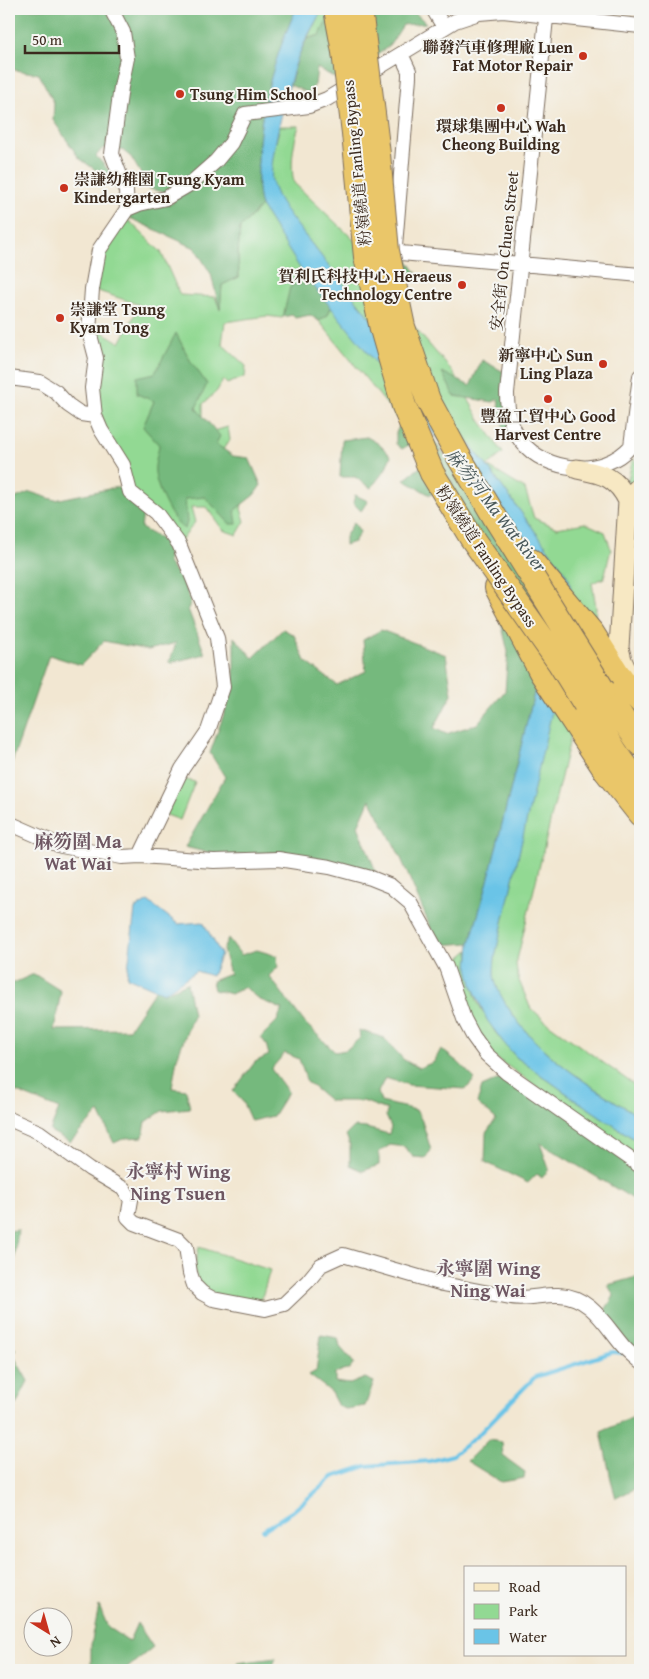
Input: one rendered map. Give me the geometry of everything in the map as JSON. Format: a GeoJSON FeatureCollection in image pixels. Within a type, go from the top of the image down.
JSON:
{"type":"FeatureCollection","features":[{"type":"Feature","properties":{"kind":"highway","name":"粉嶺繞道 Fanling Bypass"},"geometry":{"type":"LineString","coordinates":[[336,9],[344,52],[354,133],[366,257],[382,329],[404,406],[432,473],[471,537],[559,662],[640,744]]}},
{"type":"Feature","properties":{"kind":"highway","name":"粉嶺繞道 Fanling Bypass"},"geometry":{"type":"LineString","coordinates":[[360,9],[378,154],[387,251],[403,327],[428,400],[595,697],[617,754],[640,785]]}},
{"type":"Feature","properties":{"kind":"highway"},"geometry":{"type":"LineString","coordinates":[[640,701],[595,697],[606,771],[640,814]]}},
{"type":"Feature","properties":{"kind":"street"},"geometry":{"type":"LineString","coordinates":[[111,9],[123,32],[127,58],[112,154],[126,192],[127,209]]}},
{"type":"Feature","properties":{"kind":"street"},"geometry":{"type":"LineString","coordinates":[[433,9],[444,27]]}},
{"type":"Feature","properties":{"kind":"street"},"geometry":{"type":"LineString","coordinates":[[140,856],[182,769],[208,731],[223,687],[217,638],[179,544],[156,513],[130,492],[123,465],[101,430],[95,416],[92,388],[96,358],[89,331],[92,289],[99,250],[127,209],[139,204],[166,198],[190,184],[216,161],[231,143],[249,114],[306,107],[327,99],[444,27],[467,16],[491,11],[546,12],[640,26]]}},
{"type":"Feature","properties":{"kind":"street","name":"安全街 On Chuen Street"},"geometry":{"type":"LineString","coordinates":[[546,12],[507,394],[508,414],[515,432],[528,448],[546,460],[577,469],[611,461],[629,448],[637,446]]}},
{"type":"Feature","properties":{"kind":"street"},"geometry":{"type":"LineString","coordinates":[[401,54],[409,72],[395,246],[401,253],[640,275]]}},
{"type":"Feature","properties":{"kind":"street"},"geometry":{"type":"LineString","coordinates":[[637,446],[640,376]]}},
{"type":"Feature","properties":{"kind":"street"},"geometry":{"type":"LineString","coordinates":[[9,378],[40,382],[56,392],[68,406],[81,414],[95,416]]}},
{"type":"Feature","properties":{"kind":"street"},"geometry":{"type":"LineString","coordinates":[[577,469],[608,477],[621,488],[628,501]]}},
{"type":"Feature","properties":{"kind":"street"},"geometry":{"type":"LineString","coordinates":[[640,486],[628,501],[619,648],[622,660],[640,701]]}},
{"type":"Feature","properties":{"kind":"street"},"geometry":{"type":"LineString","coordinates":[[9,823],[61,846],[122,858],[140,856],[214,861],[278,859],[330,867],[371,878],[391,886],[410,902],[446,967],[464,1019],[486,1054],[507,1073],[640,1166]]}},
{"type":"Feature","properties":{"kind":"street"},"geometry":{"type":"LineString","coordinates":[[9,1119],[39,1132],[90,1169],[124,1189],[132,1200],[128,1216],[134,1223],[179,1240],[186,1247],[194,1285],[202,1293],[213,1299],[265,1309],[284,1304],[320,1265],[343,1255],[443,1284],[510,1297],[560,1295],[584,1301],[625,1348],[640,1362]]}},
{"type":"Feature","properties":{"kind":"green space"},"geometry":{"type":"Polygon","coordinates":[[[9,9],[296,9],[269,85],[261,124],[258,191],[261,206],[240,228],[239,277],[222,285],[220,310],[211,274],[195,248],[123,215],[173,203],[172,194],[150,189],[131,157],[121,149],[103,148],[96,156],[113,175],[112,182],[79,158],[53,120],[54,103],[39,74],[9,69],[9,9]]]}},
{"type":"Feature","properties":{"kind":"green space"},"geometry":{"type":"Polygon","coordinates":[[[323,9],[333,9],[320,35],[307,39],[323,9]]]}},
{"type":"Feature","properties":{"kind":"green space"},"geometry":{"type":"Polygon","coordinates":[[[333,9],[411,9],[426,23],[403,25],[390,45],[343,82],[317,68],[315,85],[308,93],[290,85],[298,57],[307,39],[320,35],[333,9]]]}},
{"type":"Feature","properties":{"kind":"green space"},"geometry":{"type":"Polygon","coordinates":[[[280,126],[299,126],[293,154],[292,169],[294,183],[374,259],[402,313],[453,372],[480,420],[503,453],[487,466],[280,202],[271,180],[271,167],[280,126]]]}},
{"type":"Feature","properties":{"kind":"green space"},"geometry":{"type":"Polygon","coordinates":[[[261,206],[312,284],[296,285],[291,310],[282,318],[267,316],[225,322],[222,344],[246,366],[245,377],[227,384],[223,380],[217,391],[203,404],[203,434],[228,427],[230,440],[218,456],[244,494],[241,509],[245,521],[237,535],[223,530],[206,507],[191,507],[195,522],[179,544],[130,492],[104,434],[89,323],[120,343],[140,305],[92,289],[99,250],[123,215],[161,252],[180,295],[215,297],[220,309],[222,285],[239,277],[240,228],[261,206]]]}},
{"type":"Feature","properties":{"kind":"green space"},"geometry":{"type":"Polygon","coordinates":[[[406,258],[417,274],[410,280],[406,277],[409,287],[392,294],[389,281],[406,258]]]}},
{"type":"Feature","properties":{"kind":"green space"},"geometry":{"type":"Polygon","coordinates":[[[296,284],[312,284],[331,307],[328,315],[319,321],[310,315],[295,318],[292,315],[283,317],[290,287],[296,284]]]}},
{"type":"Feature","properties":{"kind":"green space"},"geometry":{"type":"Polygon","coordinates":[[[331,307],[386,374],[401,422],[319,321],[328,315],[331,307]]]}},
{"type":"Feature","properties":{"kind":"green space"},"geometry":{"type":"Polygon","coordinates":[[[176,333],[190,360],[207,384],[196,408],[220,436],[216,444],[233,456],[249,458],[261,485],[254,495],[235,510],[237,524],[230,524],[205,497],[185,499],[187,522],[185,529],[180,526],[170,513],[158,486],[155,469],[159,445],[143,427],[154,401],[137,394],[137,377],[155,373],[176,333]]]}},
{"type":"Feature","properties":{"kind":"green space"},"geometry":{"type":"Polygon","coordinates":[[[482,360],[504,372],[514,429],[504,430],[498,399],[493,402],[454,396],[442,372],[470,386],[482,360]]]}},
{"type":"Feature","properties":{"kind":"green space"},"geometry":{"type":"Polygon","coordinates":[[[417,417],[441,450],[433,456],[442,451],[553,616],[488,881],[470,943],[438,945],[400,856],[370,799],[358,826],[376,872],[284,852],[221,856],[185,847],[225,777],[210,753],[234,686],[234,637],[253,658],[283,629],[294,635],[305,661],[337,685],[366,671],[363,640],[381,630],[446,655],[452,694],[434,728],[446,734],[477,724],[505,691],[508,652],[500,618],[495,568],[465,549],[445,522],[453,481],[430,495],[404,480],[429,460],[412,443],[402,449],[396,444],[396,433],[401,422],[417,417]]]}},
{"type":"Feature","properties":{"kind":"green space"},"geometry":{"type":"Polygon","coordinates":[[[367,437],[379,444],[391,456],[385,470],[371,488],[355,477],[340,477],[342,440],[367,437]]]}},
{"type":"Feature","properties":{"kind":"green space"},"geometry":{"type":"Polygon","coordinates":[[[633,458],[640,470],[640,480],[633,486],[627,483],[633,458]]]}},
{"type":"Feature","properties":{"kind":"green space"},"geometry":{"type":"Polygon","coordinates":[[[487,466],[525,489],[534,518],[557,528],[585,523],[605,532],[611,549],[604,578],[592,583],[596,607],[591,652],[516,964],[518,978],[530,1007],[545,1021],[640,1089],[640,1117],[567,1069],[534,1040],[507,1006],[499,991],[494,974],[496,951],[541,756],[569,579],[487,466]]]}},
{"type":"Feature","properties":{"kind":"green space"},"geometry":{"type":"Polygon","coordinates":[[[118,487],[143,513],[141,528],[168,543],[168,563],[183,582],[191,601],[188,609],[205,654],[169,663],[176,643],[148,650],[104,641],[81,665],[49,655],[9,771],[9,501],[30,492],[55,500],[118,487]]]}},
{"type":"Feature","properties":{"kind":"green space"},"geometry":{"type":"Polygon","coordinates":[[[355,495],[368,501],[361,511],[353,503],[355,495]]]}},
{"type":"Feature","properties":{"kind":"green space"},"geometry":{"type":"Polygon","coordinates":[[[354,522],[360,532],[354,542],[345,545],[345,537],[354,522]]]}},
{"type":"Feature","properties":{"kind":"green space"},"geometry":{"type":"Polygon","coordinates":[[[179,778],[195,782],[180,820],[164,814],[179,778]]]}},
{"type":"Feature","properties":{"kind":"green space"},"geometry":{"type":"Polygon","coordinates":[[[228,938],[241,955],[257,950],[277,956],[278,967],[269,976],[305,1023],[335,1052],[346,1050],[360,1038],[359,1030],[384,1038],[404,1060],[419,1068],[434,1062],[441,1049],[475,1079],[466,1089],[409,1085],[385,1078],[378,1092],[381,1102],[416,1110],[422,1121],[431,1150],[426,1158],[413,1157],[405,1147],[390,1145],[379,1152],[379,1165],[363,1171],[350,1165],[350,1145],[346,1135],[354,1127],[389,1134],[391,1127],[386,1116],[387,1110],[363,1101],[330,1101],[307,1082],[299,1059],[285,1053],[271,1069],[288,1092],[273,1116],[251,1121],[242,1101],[233,1091],[255,1062],[269,1055],[266,1044],[261,1037],[277,1021],[282,1009],[258,999],[245,987],[231,994],[214,990],[212,981],[230,974],[223,950],[228,938]]]}},
{"type":"Feature","properties":{"kind":"green space"},"geometry":{"type":"Polygon","coordinates":[[[469,950],[468,968],[472,985],[478,1003],[495,1032],[516,1057],[640,1143],[640,1158],[493,1056],[458,998],[456,961],[469,950]]]}},
{"type":"Feature","properties":{"kind":"green space"},"geometry":{"type":"Polygon","coordinates":[[[34,974],[61,991],[54,1030],[129,1029],[156,989],[164,993],[187,983],[193,1015],[177,1058],[172,1088],[186,1090],[190,1108],[162,1111],[146,1122],[143,1137],[125,1138],[114,1143],[99,1112],[70,1142],[50,1131],[59,1109],[12,1090],[9,1095],[9,985],[34,974]]]}},
{"type":"Feature","properties":{"kind":"green space"},"geometry":{"type":"Polygon","coordinates":[[[511,1074],[640,1163],[640,1203],[540,1143],[549,1169],[542,1178],[537,1174],[528,1183],[485,1162],[486,1133],[496,1119],[477,1103],[482,1087],[511,1074]]]}},
{"type":"Feature","properties":{"kind":"green space"},"geometry":{"type":"Polygon","coordinates":[[[18,1230],[14,1264],[9,1265],[9,1231],[18,1230]]]}},
{"type":"Feature","properties":{"kind":"green space"},"geometry":{"type":"Polygon","coordinates":[[[199,1247],[270,1270],[260,1304],[229,1300],[200,1287],[194,1269],[199,1247]]]}},
{"type":"Feature","properties":{"kind":"green space"},"geometry":{"type":"Polygon","coordinates":[[[640,1276],[640,1357],[600,1318],[614,1296],[608,1285],[640,1276]]]}},
{"type":"Feature","properties":{"kind":"green space"},"geometry":{"type":"Polygon","coordinates":[[[321,1335],[338,1338],[340,1347],[354,1363],[350,1369],[335,1373],[335,1382],[350,1384],[365,1378],[374,1382],[365,1406],[346,1409],[338,1406],[330,1391],[309,1375],[316,1371],[321,1335]]]}},
{"type":"Feature","properties":{"kind":"green space"},"geometry":{"type":"Polygon","coordinates":[[[9,1348],[17,1349],[12,1353],[28,1381],[15,1407],[9,1394],[9,1348]]]}},
{"type":"Feature","properties":{"kind":"green space"},"geometry":{"type":"Polygon","coordinates":[[[640,1414],[640,1459],[634,1463],[640,1486],[616,1498],[601,1432],[640,1414]]]}},
{"type":"Feature","properties":{"kind":"green space"},"geometry":{"type":"Polygon","coordinates":[[[488,1440],[502,1442],[503,1456],[525,1472],[524,1478],[501,1482],[467,1461],[488,1440]]]}},
{"type":"Feature","properties":{"kind":"green space"},"geometry":{"type":"Polygon","coordinates":[[[99,1606],[108,1627],[129,1641],[137,1623],[153,1647],[125,1670],[101,1670],[91,1665],[91,1645],[99,1606]]]}},
{"type":"Feature","properties":{"kind":"green space"},"geometry":{"type":"Polygon","coordinates":[[[276,1658],[271,1670],[233,1670],[237,1663],[276,1658]]]}},
{"type":"Feature","properties":{"kind":"water","name":"麻笏河 Ma Wat River"},"geometry":{"type":"Polygon","coordinates":[[[296,9],[323,9],[298,57],[285,100],[273,157],[272,181],[277,195],[303,233],[487,466],[569,579],[573,600],[566,651],[496,951],[494,974],[497,987],[507,1006],[534,1040],[567,1069],[640,1117],[640,1143],[516,1057],[487,1020],[472,985],[468,968],[470,943],[488,881],[553,616],[448,452],[303,273],[261,206],[258,191],[258,164],[261,124],[269,85],[296,9]]]}},
{"type":"Feature","properties":{"kind":"water"},"geometry":{"type":"Polygon","coordinates":[[[148,901],[178,924],[203,922],[221,954],[212,976],[196,971],[164,993],[127,977],[135,909],[148,901]]]}},
{"type":"Feature","properties":{"kind":"waterway"},"geometry":{"type":"LineString","coordinates":[[263,1530],[293,1511],[333,1477],[366,1466],[430,1461],[453,1455],[477,1436],[535,1377],[613,1352],[624,1353]]}},
{"type":"Feature","properties":{"kind":"place","name":"聯發汽車修理廠 Luen Fat Motor Repair"},"geometry":{"type":"Point","coordinates":[583,56]}},
{"type":"Feature","properties":{"kind":"place","name":"Tsung Him School"},"geometry":{"type":"Point","coordinates":[180,94]}},
{"type":"Feature","properties":{"kind":"place","name":"環球集團中心 Wah Cheong Building"},"geometry":{"type":"Point","coordinates":[501,108]}},
{"type":"Feature","properties":{"kind":"place","name":"崇謙幼稚園 Tsung Kyam Kindergarten"},"geometry":{"type":"Point","coordinates":[64,188]}},
{"type":"Feature","properties":{"kind":"place","name":"賀利氏科技中心 Heraeus Technology Centre"},"geometry":{"type":"Point","coordinates":[462,285]}},
{"type":"Feature","properties":{"kind":"place","name":"崇謙堂 Tsung Kyam Tong"},"geometry":{"type":"Point","coordinates":[60,318]}},
{"type":"Feature","properties":{"kind":"place","name":"新寧中心 Sun Ling Plaza"},"geometry":{"type":"Point","coordinates":[603,364]}},
{"type":"Feature","properties":{"kind":"place","name":"豐盈工貿中心 Good Harvest Centre"},"geometry":{"type":"Point","coordinates":[548,399]}},
{"type":"Feature","properties":{"kind":"district","name":"麻笏圍 Ma Wat Wai"},"geometry":{"type":"Point","coordinates":[78,852]}},
{"type":"Feature","properties":{"kind":"district","name":"永寧村 Wing Ning Tsuen"},"geometry":{"type":"Point","coordinates":[178,1182]}},
{"type":"Feature","properties":{"kind":"district","name":"永寧圍 Wing Ning Wai"},"geometry":{"type":"Point","coordinates":[488,1279]}}]}
